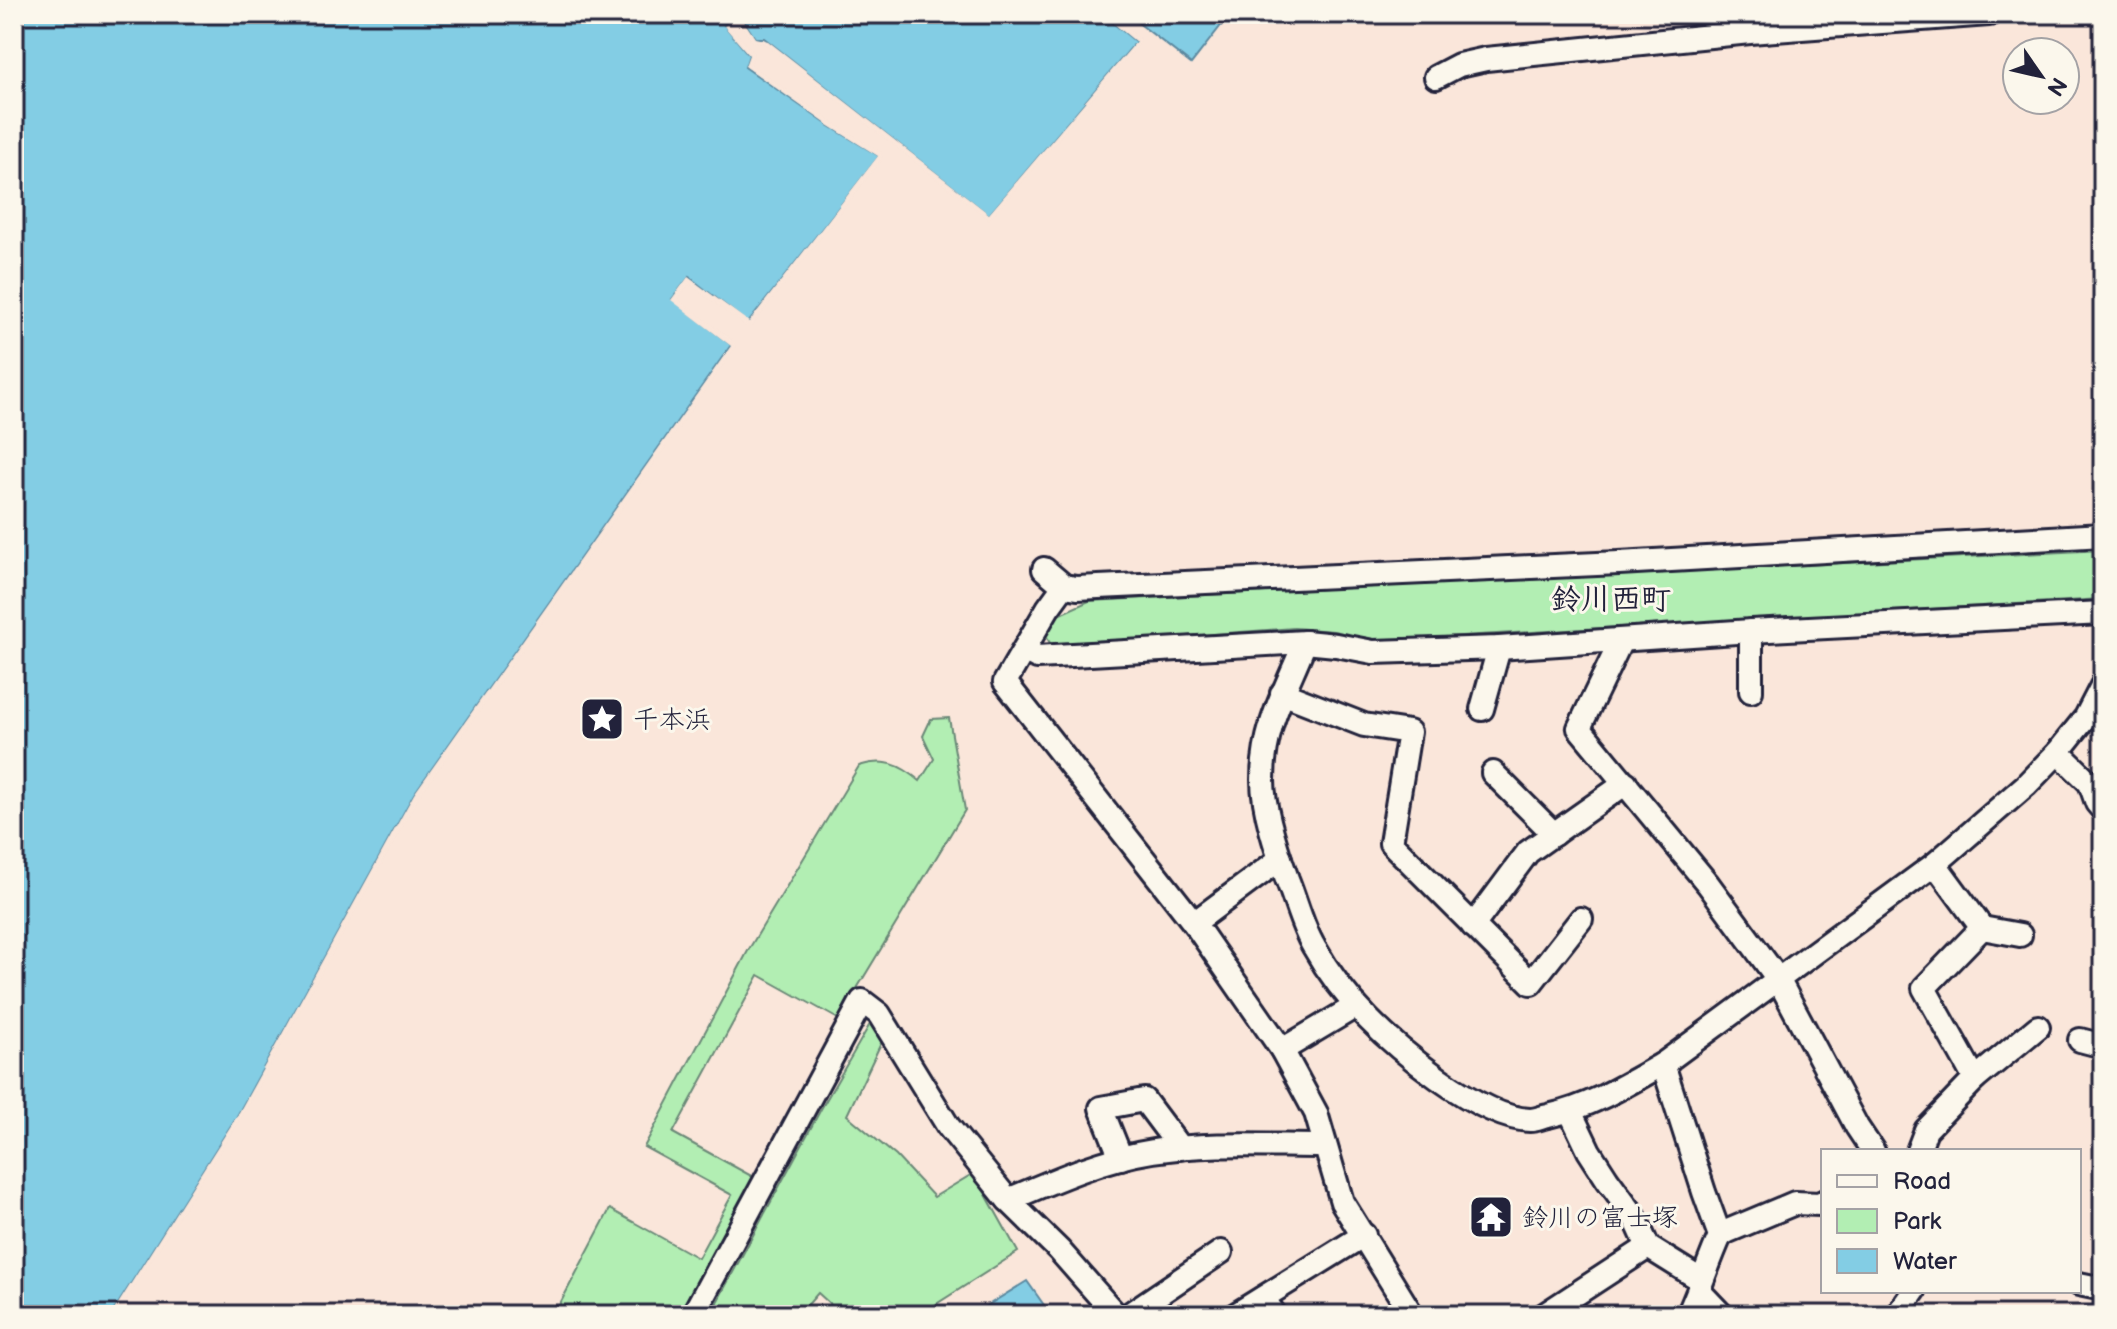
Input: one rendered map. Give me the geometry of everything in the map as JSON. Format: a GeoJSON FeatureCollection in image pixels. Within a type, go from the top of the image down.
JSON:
{"type":"FeatureCollection","features":[{"type":"Feature","properties":{"kind":"street"},"geometry":{"type":"LineString","coordinates":[[1436,77],[1459,65],[1486,59],[1750,32],[1989,14]]}},
{"type":"Feature","properties":{"kind":"street"},"geometry":{"type":"LineString","coordinates":[[1044,569],[1064,586],[1077,588],[1603,564],[2103,535]]}},
{"type":"Feature","properties":{"kind":"street"},"geometry":{"type":"LineString","coordinates":[[1064,586],[1005,682],[1194,923],[1282,1050],[1316,1113],[1342,1202],[1412,1315]]}},
{"type":"Feature","properties":{"kind":"street"},"geometry":{"type":"LineString","coordinates":[[1024,650],[1037,657],[1305,642],[1373,652],[1499,648],[2103,613]]}},
{"type":"Feature","properties":{"kind":"street"},"geometry":{"type":"LineString","coordinates":[[1751,631],[1751,691]]}},
{"type":"Feature","properties":{"kind":"street"},"geometry":{"type":"LineString","coordinates":[[1621,641],[1579,728],[1708,884],[1778,979],[1872,1149]]}},
{"type":"Feature","properties":{"kind":"street"},"geometry":{"type":"LineString","coordinates":[[1305,642],[1282,693],[1265,748],[1263,784],[1272,833],[1312,945],[1344,994],[1391,1042],[1461,1094],[1502,1113],[1531,1120],[1570,1111],[1615,1092],[1663,1064],[1935,864],[2026,785],[2058,752],[2086,717],[2103,684]]}},
{"type":"Feature","properties":{"kind":"street"},"geometry":{"type":"LineString","coordinates":[[1482,709],[1499,648]]}},
{"type":"Feature","properties":{"kind":"street"},"geometry":{"type":"LineString","coordinates":[[1282,693],[1364,725],[1409,732],[1391,843],[1531,983],[1581,919]]}},
{"type":"Feature","properties":{"kind":"street"},"geometry":{"type":"LineString","coordinates":[[2058,752],[2090,783],[2103,810]]}},
{"type":"Feature","properties":{"kind":"street"},"geometry":{"type":"LineString","coordinates":[[1493,773],[1554,834]]}},
{"type":"Feature","properties":{"kind":"street"},"geometry":{"type":"LineString","coordinates":[[1473,926],[1528,852],[1626,783]]}},
{"type":"Feature","properties":{"kind":"street"},"geometry":{"type":"LineString","coordinates":[[1194,923],[1280,859]]}},
{"type":"Feature","properties":{"kind":"street"},"geometry":{"type":"LineString","coordinates":[[1935,864],[1982,928],[2020,935]]}},
{"type":"Feature","properties":{"kind":"street"},"geometry":{"type":"LineString","coordinates":[[1975,1079],[1924,988],[1982,928]]}},
{"type":"Feature","properties":{"kind":"street"},"geometry":{"type":"LineString","coordinates":[[693,1315],[862,1001],[879,1014],[948,1126],[1008,1200],[1059,1250],[1116,1315]]}},
{"type":"Feature","properties":{"kind":"street"},"geometry":{"type":"LineString","coordinates":[[1282,1050],[1356,1006]]}},
{"type":"Feature","properties":{"kind":"street"},"geometry":{"type":"LineString","coordinates":[[1919,1149],[1926,1130],[1975,1079],[2038,1027]]}},
{"type":"Feature","properties":{"kind":"street"},"geometry":{"type":"LineString","coordinates":[[2080,1040],[2103,1046]]}},
{"type":"Feature","properties":{"kind":"street"},"geometry":{"type":"LineString","coordinates":[[1663,1064],[1720,1236]]}},
{"type":"Feature","properties":{"kind":"street"},"geometry":{"type":"LineString","coordinates":[[1121,1158],[1101,1108],[1144,1100],[1180,1148]]}},
{"type":"Feature","properties":{"kind":"street"},"geometry":{"type":"LineString","coordinates":[[1570,1111],[1589,1151],[1634,1216],[1648,1247],[1700,1286],[1722,1315]]}},
{"type":"Feature","properties":{"kind":"street"},"geometry":{"type":"LineString","coordinates":[[1008,1200],[1081,1169],[1153,1151],[1215,1146],[1325,1146]]}},
{"type":"Feature","properties":{"kind":"street"},"geometry":{"type":"LineString","coordinates":[[1688,1315],[1720,1236],[1795,1203],[1821,1203]]}},
{"type":"Feature","properties":{"kind":"street"},"geometry":{"type":"LineString","coordinates":[[1235,1315],[1269,1306],[1364,1235]]}},
{"type":"Feature","properties":{"kind":"street"},"geometry":{"type":"LineString","coordinates":[[1544,1315],[1648,1247]]}},
{"type":"Feature","properties":{"kind":"street"},"geometry":{"type":"LineString","coordinates":[[1128,1315],[1221,1252]]}},
{"type":"Feature","properties":{"kind":"street"},"geometry":{"type":"LineString","coordinates":[[2081,1284],[2103,1289]]}},
{"type":"Feature","properties":{"kind":"street"},"geometry":{"type":"LineString","coordinates":[[1897,1315],[1913,1293]]}},
{"type":"Feature","properties":{"kind":"green space"},"geometry":{"type":"Polygon","coordinates":[[[2103,550],[2103,599],[1376,641],[1333,631],[1294,628],[1052,646],[1045,635],[1058,615],[1089,601],[2103,550]]]}},
{"type":"Feature","properties":{"kind":"green space"},"geometry":{"type":"Polygon","coordinates":[[[949,718],[965,810],[840,1020],[759,975],[673,1133],[755,1178],[681,1315],[554,1315],[610,1209],[698,1258],[732,1195],[644,1147],[749,949],[859,766],[892,764],[920,781],[934,759],[923,736],[931,719],[949,718]]]}},
{"type":"Feature","properties":{"kind":"green space"},"geometry":{"type":"Polygon","coordinates":[[[870,1024],[882,1041],[847,1115],[896,1156],[934,1197],[974,1173],[1018,1252],[919,1315],[842,1315],[818,1293],[799,1315],[710,1315],[821,1109],[870,1024]]]}},
{"type":"Feature","properties":{"kind":"water"},"geometry":{"type":"Polygon","coordinates":[[[14,14],[739,14],[724,25],[749,55],[745,67],[879,156],[748,323],[689,277],[672,299],[731,345],[414,794],[237,1116],[111,1315],[14,1315],[14,14]]]}},
{"type":"Feature","properties":{"kind":"water"},"geometry":{"type":"Polygon","coordinates":[[[739,14],[1102,14],[1136,42],[989,215],[764,38],[755,38],[739,14]]]}},
{"type":"Feature","properties":{"kind":"water"},"geometry":{"type":"Polygon","coordinates":[[[1127,14],[1230,14],[1191,64],[1127,14]]]}},
{"type":"Feature","properties":{"kind":"water"},"geometry":{"type":"Polygon","coordinates":[[[1027,1281],[1051,1315],[972,1315],[1027,1281]]]}},
{"type":"Feature","properties":{"kind":"pier"},"geometry":{"type":"Polygon","coordinates":[[[739,14],[755,38],[768,41],[989,214],[1136,42],[1102,14],[1109,14],[1140,42],[989,219],[763,42],[752,41],[738,20],[730,26],[753,53],[750,65],[881,153],[882,158],[751,326],[746,326],[689,283],[677,299],[734,342],[735,347],[418,797],[240,1118],[116,1315],[111,1315],[237,1116],[414,794],[731,346],[671,300],[688,277],[749,322],[878,156],[745,66],[749,55],[724,26],[739,14]]]}},
{"type":"Feature","properties":{"kind":"place","name":"千本浜"},"geometry":{"type":"Point","coordinates":[602,719]}},
{"type":"Feature","properties":{"kind":"place","name":"鈴川の富士塚"},"geometry":{"type":"Point","coordinates":[1491,1217]}},
{"type":"Feature","properties":{"kind":"district","name":"鈴川西町"},"geometry":{"type":"Point","coordinates":[1611,599]}}]}
